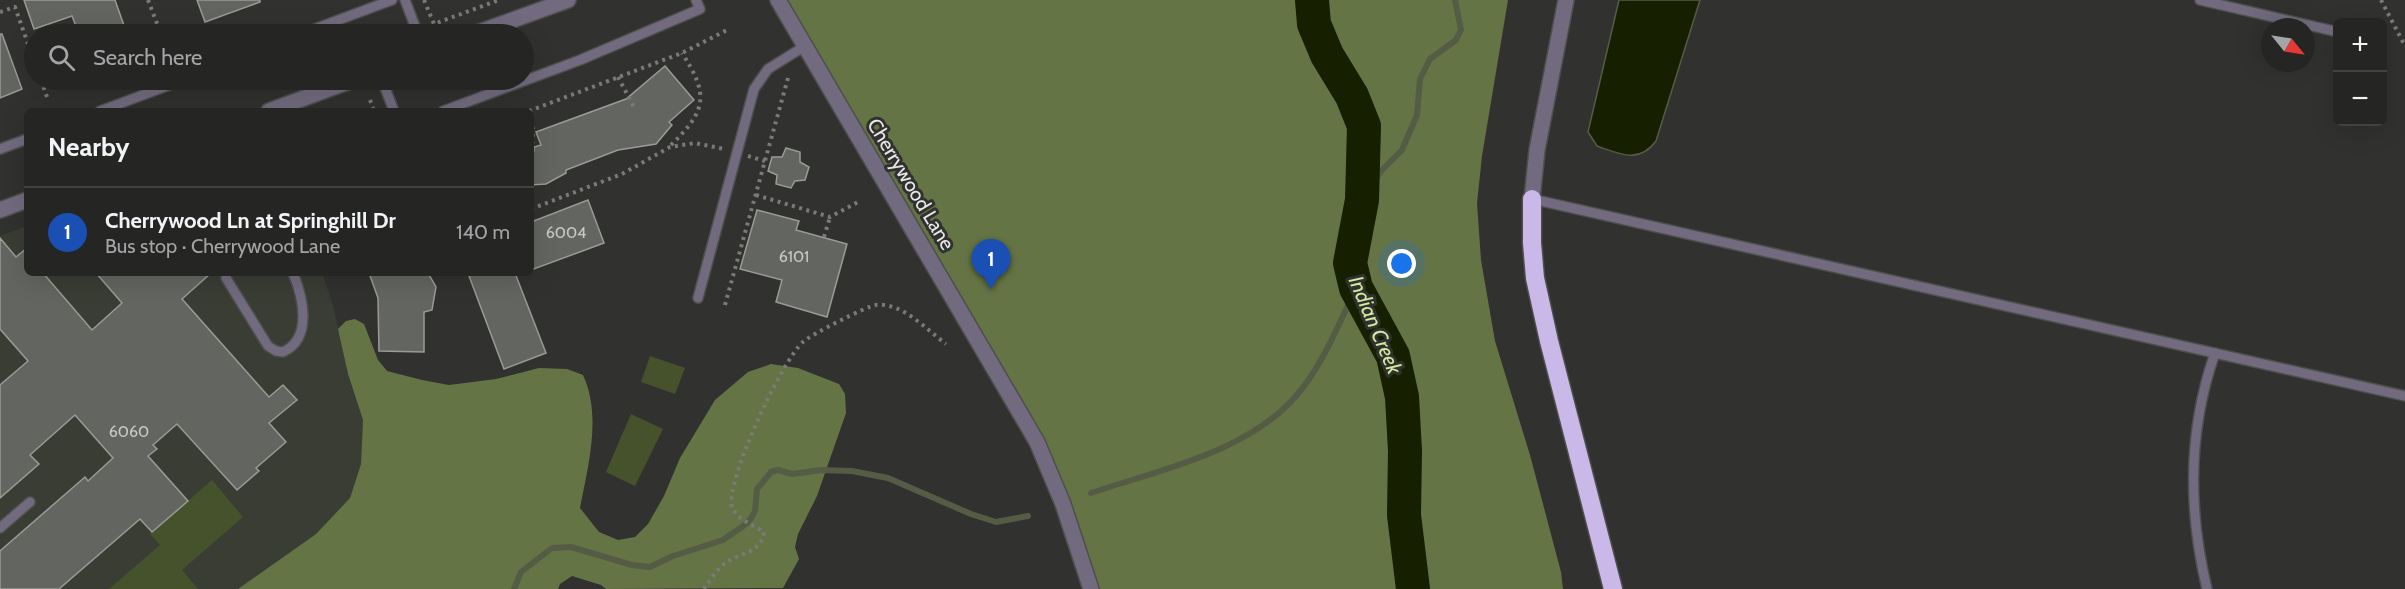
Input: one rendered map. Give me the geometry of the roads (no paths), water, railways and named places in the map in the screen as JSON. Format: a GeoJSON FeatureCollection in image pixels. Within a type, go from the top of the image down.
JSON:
{"type":"FeatureCollection","features":[{"type":"Feature","properties":{"kind":"highway"},"geometry":{"type":"LineString","coordinates":[[1532,199],[1532,243],[1549,341],[1613,589]]}},
{"type":"Feature","properties":{"kind":"street"},"geometry":{"type":"LineString","coordinates":[[502,24],[568,0]]}},
{"type":"Feature","properties":{"kind":"street","name":"Cherrywood Lane"},"geometry":{"type":"LineString","coordinates":[[778,0],[1037,442],[1064,504],[1091,589]]}},
{"type":"Feature","properties":{"kind":"street"},"geometry":{"type":"LineString","coordinates":[[1532,199],[1537,150],[1566,0]]}},
{"type":"Feature","properties":{"kind":"street"},"geometry":{"type":"LineString","coordinates":[[277,108],[326,90]]}},
{"type":"Feature","properties":{"kind":"street"},"geometry":{"type":"LineString","coordinates":[[0,210],[24,201]]}},
{"type":"Feature","properties":{"kind":"lane"},"geometry":{"type":"LineString","coordinates":[[328,24],[392,0]]}},
{"type":"Feature","properties":{"kind":"lane"},"geometry":{"type":"LineString","coordinates":[[405,0],[414,24]]}},
{"type":"Feature","properties":{"kind":"lane"},"geometry":{"type":"LineString","coordinates":[[534,76],[661,27],[700,9],[696,0]]}},
{"type":"Feature","properties":{"kind":"lane"},"geometry":{"type":"LineString","coordinates":[[2200,0],[2333,31]]}},
{"type":"Feature","properties":{"kind":"lane"},"geometry":{"type":"LineString","coordinates":[[698,298],[754,89],[768,69],[805,46]]}},
{"type":"Feature","properties":{"kind":"lane"},"geometry":{"type":"LineString","coordinates":[[108,108],[156,90]]}},
{"type":"Feature","properties":{"kind":"lane"},"geometry":{"type":"LineString","coordinates":[[386,90],[393,108]]}},
{"type":"Feature","properties":{"kind":"lane"},"geometry":{"type":"LineString","coordinates":[[451,108],[498,90]]}},
{"type":"Feature","properties":{"kind":"lane"},"geometry":{"type":"LineString","coordinates":[[0,149],[24,140]]}},
{"type":"Feature","properties":{"kind":"lane"},"geometry":{"type":"LineString","coordinates":[[1532,199],[2405,396]]}},
{"type":"Feature","properties":{"kind":"lane"},"geometry":{"type":"LineString","coordinates":[[226,279],[268,346],[283,352],[296,340],[304,318],[294,276]]}},
{"type":"Feature","properties":{"kind":"lane"},"geometry":{"type":"LineString","coordinates":[[2207,589],[2197,537],[2193,500],[2193,461],[2202,396],[2215,353]]}},
{"type":"Feature","properties":{"kind":"lane"},"geometry":{"type":"LineString","coordinates":[[0,528],[30,502]]}},
{"type":"Feature","properties":{"kind":"waterway","name":"Indian Creek"},"geometry":{"type":"LineString","coordinates":[[1312,0],[1314,24],[1327,55],[1352,96],[1364,126],[1362,200],[1350,263],[1356,288],[1393,356],[1402,397],[1405,451],[1404,515],[1413,589]]}},
{"type":"Feature","properties":{"kind":"waterway"},"geometry":{"type":"LineString","coordinates":[[1362,200],[1381,171],[1402,150],[1417,115],[1420,79],[1430,59],[1456,40],[1461,30],[1455,0]]}},
{"type":"Feature","properties":{"kind":"waterway"},"geometry":{"type":"LineString","coordinates":[[1091,493],[1201,457],[1253,432],[1276,415],[1306,384],[1329,344],[1356,288]]}},
{"type":"Feature","properties":{"kind":"waterway"},"geometry":{"type":"LineString","coordinates":[[514,589],[521,572],[552,548],[571,547],[632,565],[650,567],[673,556],[723,540],[752,517],[755,511],[757,489],[771,472],[778,470],[792,474],[821,470],[852,471],[888,478],[971,514],[996,522],[1028,516]]}},
{"type":"Feature","properties":{"kind":"place","name":"Cherrywood Ln at Springhill Dr"},"geometry":{"type":"Point","coordinates":[991,289]}}]}
